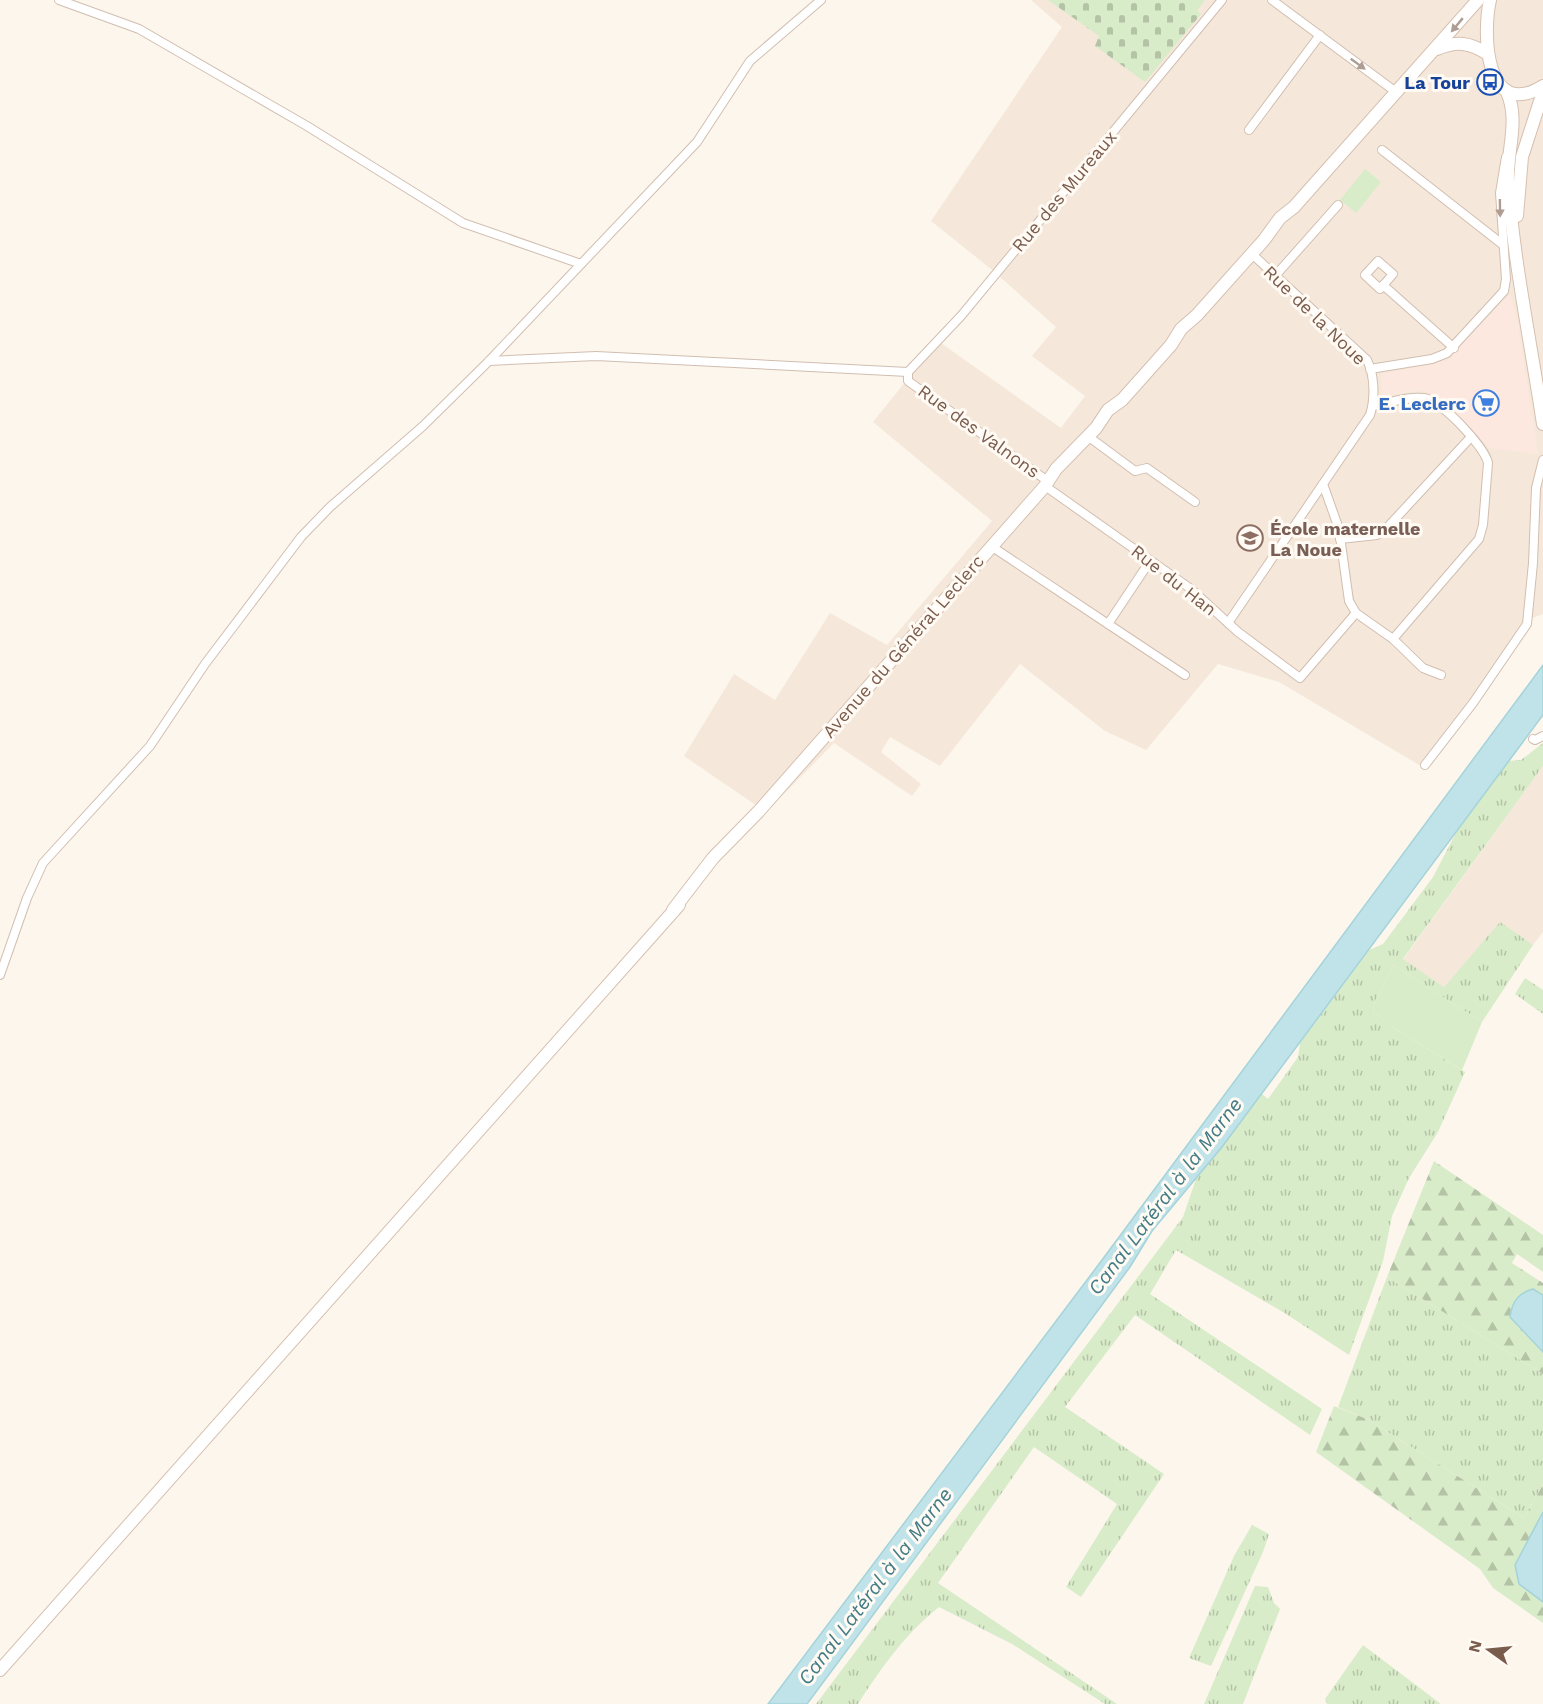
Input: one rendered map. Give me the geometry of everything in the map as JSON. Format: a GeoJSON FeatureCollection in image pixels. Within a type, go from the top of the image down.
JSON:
{"type":"FeatureCollection","features":[{"type":"Feature","properties":{"kind":"main road","name":"Avenue du Général Leclerc"},"geometry":{"type":"LineString","coordinates":[[0,1671],[674,910],[713,858],[759,811],[1047,484],[1056,469],[1093,433],[1108,410],[1122,400],[1171,345],[1181,329],[1197,315],[1264,240],[1280,218],[1294,207],[1436,50],[1478,0]]}},
{"type":"Feature","properties":{"kind":"main road"},"geometry":{"type":"LineString","coordinates":[[1490,0],[1486,22],[1488,54],[1495,77],[1507,92],[1514,117],[1509,151],[1508,182],[1543,424]]}},
{"type":"Feature","properties":{"kind":"main road"},"geometry":{"type":"LineString","coordinates":[[1436,50],[1458,42],[1468,43],[1488,54]]}},
{"type":"Feature","properties":{"kind":"main road"},"geometry":{"type":"LineString","coordinates":[[1507,92],[1526,95],[1543,87]]}},
{"type":"Feature","properties":{"kind":"main road"},"geometry":{"type":"LineString","coordinates":[[1515,238],[1522,157],[1530,124],[1543,92]]}},
{"type":"Feature","properties":{"kind":"main road"},"geometry":{"type":"LineString","coordinates":[[1514,117],[1530,124]]}},
{"type":"Feature","properties":{"kind":"street"},"geometry":{"type":"LineString","coordinates":[[59,0],[139,29],[307,126],[463,223],[581,264]]}},
{"type":"Feature","properties":{"kind":"street"},"geometry":{"type":"LineString","coordinates":[[0,975],[27,898],[43,863],[150,746],[205,664],[301,537],[330,507],[423,426],[489,361],[697,142],[750,61],[821,0]]}},
{"type":"Feature","properties":{"kind":"street","name":"Rue des Mureaux"},"geometry":{"type":"LineString","coordinates":[[908,376],[1222,0]]}},
{"type":"Feature","properties":{"kind":"street"},"geometry":{"type":"LineString","coordinates":[[1272,0],[1396,92]]}},
{"type":"Feature","properties":{"kind":"street"},"geometry":{"type":"LineString","coordinates":[[1249,130],[1320,35]]}},
{"type":"Feature","properties":{"kind":"street"},"geometry":{"type":"LineString","coordinates":[[1382,150],[1502,244]]}},
{"type":"Feature","properties":{"kind":"street"},"geometry":{"type":"LineString","coordinates":[[1370,369],[1441,356],[1454,348],[1496,303],[1506,285],[1500,193],[1502,168],[1509,151]]}},
{"type":"Feature","properties":{"kind":"street"},"geometry":{"type":"LineString","coordinates":[[1275,276],[1338,205]]}},
{"type":"Feature","properties":{"kind":"street","name":"Rue de la Noue"},"geometry":{"type":"LineString","coordinates":[[1252,254],[1364,357],[1370,369],[1373,406]]}},
{"type":"Feature","properties":{"kind":"street"},"geometry":{"type":"LineString","coordinates":[[1383,285],[1454,348]]}},
{"type":"Feature","properties":{"kind":"street"},"geometry":{"type":"LineString","coordinates":[[489,361],[596,356],[908,376]]}},
{"type":"Feature","properties":{"kind":"street","name":"Rue des Valnons"},"geometry":{"type":"LineString","coordinates":[[908,376],[1047,484]]}},
{"type":"Feature","properties":{"kind":"street"},"geometry":{"type":"LineString","coordinates":[[1228,623],[1370,415],[1373,406],[1425,398],[1452,417],[1485,454],[1488,464],[1482,532],[1475,545],[1393,639]]}},
{"type":"Feature","properties":{"kind":"street"},"geometry":{"type":"LineString","coordinates":[[1093,433],[1135,471],[1147,468],[1195,502]]}},
{"type":"Feature","properties":{"kind":"street"},"geometry":{"type":"LineString","coordinates":[[1340,539],[1377,535],[1384,531],[1471,437]]}},
{"type":"Feature","properties":{"kind":"street"},"geometry":{"type":"LineString","coordinates":[[1425,765],[1500,666],[1527,624],[1533,563],[1536,488],[1543,460]]}},
{"type":"Feature","properties":{"kind":"street","name":"Rue du Han"},"geometry":{"type":"LineString","coordinates":[[1047,484],[1191,589],[1228,623],[1300,678],[1356,613]]}},
{"type":"Feature","properties":{"kind":"street"},"geometry":{"type":"LineString","coordinates":[[1323,484],[1340,539],[1346,589],[1356,613],[1393,639],[1423,668],[1441,675]]}},
{"type":"Feature","properties":{"kind":"street"},"geometry":{"type":"LineString","coordinates":[[991,546],[1185,675]]}},
{"type":"Feature","properties":{"kind":"street"},"geometry":{"type":"LineString","coordinates":[[1108,624],[1150,561]]}},
{"type":"Feature","properties":{"kind":"street"},"geometry":{"type":"LineString","coordinates":[[1533,739],[1535,741],[1543,736]]}},
{"type":"Feature","properties":{"kind":"shaded area"},"geometry":{"type":"Polygon","coordinates":[[[1031,0],[1543,0],[1543,614],[1532,618],[1509,657],[1426,769],[1279,682],[1218,664],[1146,750],[1105,731],[1020,664],[940,766],[890,737],[881,752],[921,784],[912,796],[834,743],[766,812],[684,756],[734,674],[775,700],[830,613],[887,645],[992,521],[873,422],[938,341],[1061,428],[1085,396],[1032,356],[1056,327],[991,269],[931,221],[1062,27],[1031,0]]]}},
{"type":"Feature","properties":{"kind":"shaded area"},"geometry":{"type":"Polygon","coordinates":[[[1510,294],[1517,319],[1538,454],[1490,448],[1423,390],[1382,396],[1381,374],[1447,361],[1510,294]]]}},
{"type":"Feature","properties":{"kind":"shaded area"},"geometry":{"type":"Polygon","coordinates":[[[1543,766],[1543,932],[1533,945],[1500,923],[1444,987],[1403,960],[1543,766]]]}},
{"type":"Feature","properties":{"kind":"green space"},"geometry":{"type":"Polygon","coordinates":[[[1048,0],[1205,0],[1197,11],[1201,14],[1145,82],[1095,46],[1099,36],[1048,0]]]}},
{"type":"Feature","properties":{"kind":"green space"},"geometry":{"type":"Polygon","coordinates":[[[1365,169],[1381,182],[1356,213],[1340,200],[1365,169]]]}},
{"type":"Feature","properties":{"kind":"green space"},"geometry":{"type":"Polygon","coordinates":[[[1543,743],[1543,766],[1403,959],[1444,987],[1500,922],[1533,945],[1482,1022],[1393,965],[1375,1001],[1373,1011],[1394,1028],[1465,1072],[1438,1132],[1409,1178],[1392,1216],[1383,1261],[1349,1355],[1283,1312],[1176,1250],[1150,1294],[1322,1409],[1310,1435],[1135,1315],[1065,1407],[1164,1474],[1081,1597],[1066,1587],[1117,1504],[1034,1447],[938,1583],[1117,1704],[1105,1704],[1012,1644],[939,1607],[894,1652],[858,1704],[816,1704],[1183,1217],[1196,1179],[1262,1094],[1268,1099],[1298,1057],[1300,1043],[1369,950],[1383,944],[1433,877],[1457,831],[1508,761],[1521,760],[1543,743]]]}},
{"type":"Feature","properties":{"kind":"green space"},"geometry":{"type":"Polygon","coordinates":[[[1393,965],[1482,1022],[1462,1070],[1394,1028],[1373,1011],[1375,1001],[1393,965]]]}},
{"type":"Feature","properties":{"kind":"green space"},"geometry":{"type":"Polygon","coordinates":[[[1525,978],[1543,990],[1543,1014],[1515,994],[1525,978]]]}},
{"type":"Feature","properties":{"kind":"green space"},"geometry":{"type":"Polygon","coordinates":[[[1434,1161],[1543,1235],[1543,1272],[1517,1254],[1512,1263],[1543,1283],[1543,1295],[1533,1289],[1510,1317],[1543,1352],[1543,1374],[1387,1277],[1434,1161]]]}},
{"type":"Feature","properties":{"kind":"green space"},"geometry":{"type":"Polygon","coordinates":[[[1387,1277],[1543,1374],[1543,1484],[1524,1518],[1367,1419],[1338,1407],[1387,1277]]]}},
{"type":"Feature","properties":{"kind":"green space"},"geometry":{"type":"Polygon","coordinates":[[[1334,1406],[1367,1419],[1524,1518],[1543,1484],[1543,1512],[1515,1565],[1543,1599],[1543,1623],[1493,1588],[1480,1569],[1316,1452],[1334,1406]]]}},
{"type":"Feature","properties":{"kind":"green space"},"geometry":{"type":"Polygon","coordinates":[[[1252,1525],[1269,1534],[1211,1666],[1189,1658],[1234,1556],[1252,1525]]]}},
{"type":"Feature","properties":{"kind":"green space"},"geometry":{"type":"Polygon","coordinates":[[[1255,1586],[1268,1587],[1274,1603],[1280,1609],[1243,1704],[1204,1704],[1255,1586]]]}},
{"type":"Feature","properties":{"kind":"green space"},"geometry":{"type":"Polygon","coordinates":[[[1363,1645],[1441,1704],[1327,1704],[1325,1699],[1363,1645]]]}},
{"type":"Feature","properties":{"kind":"water","name":"Canal Latéral à la Marne"},"geometry":{"type":"Polygon","coordinates":[[[1543,665],[1543,715],[1222,1147],[1152,1231],[1130,1267],[807,1704],[768,1704],[1102,1260],[1543,665]]]}},
{"type":"Feature","properties":{"kind":"water"},"geometry":{"type":"Polygon","coordinates":[[[1533,1289],[1543,1295],[1543,1352],[1510,1317],[1517,1299],[1523,1293],[1533,1289]]]}},
{"type":"Feature","properties":{"kind":"water"},"geometry":{"type":"Polygon","coordinates":[[[1543,1512],[1543,1602],[1519,1584],[1515,1565],[1543,1512]]]}},
{"type":"Feature","properties":{"kind":"place","name":"La Tour"},"geometry":{"type":"Point","coordinates":[1490,82]}},
{"type":"Feature","properties":{"kind":"place","name":"E. Leclerc"},"geometry":{"type":"Point","coordinates":[1486,403]}},
{"type":"Feature","properties":{"kind":"place","name":"École maternelle La Noue"},"geometry":{"type":"Point","coordinates":[1250,538]}}]}
